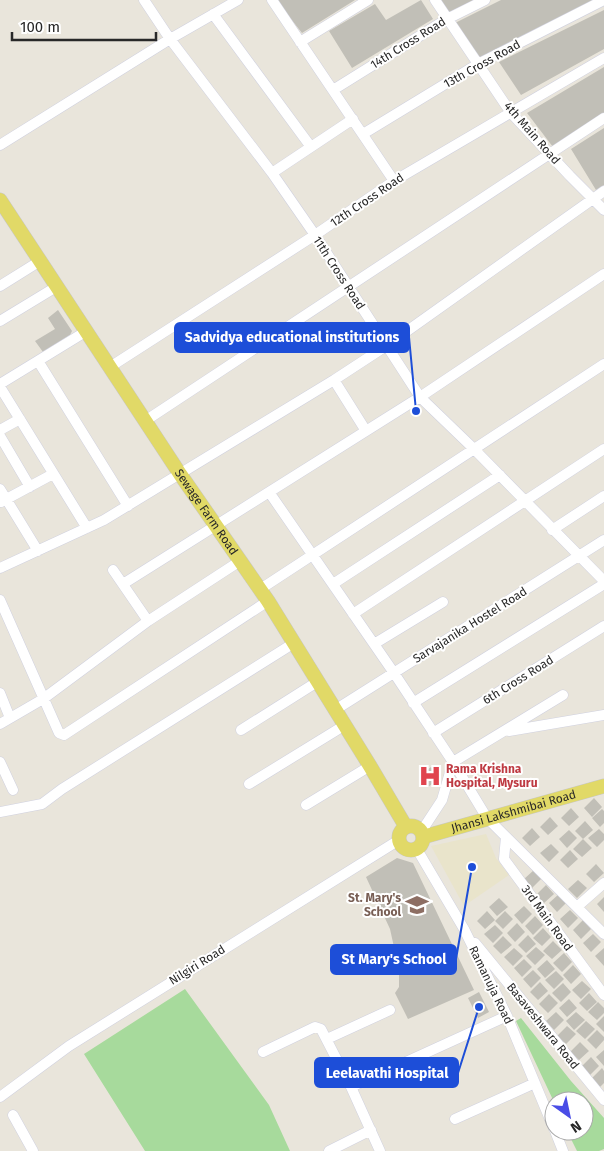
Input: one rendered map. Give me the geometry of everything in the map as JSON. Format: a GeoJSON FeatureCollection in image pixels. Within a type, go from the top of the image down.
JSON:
{"type":"FeatureCollection","features":[{"type":"Feature","properties":{"kind":"main road","name":"Sewage Farm Road"},"geometry":{"type":"LineString","coordinates":[[0,200],[85,332],[264,595],[406,827]]}},
{"type":"Feature","properties":{"kind":"main road","name":"Jhansi Lakshmibai Road"},"geometry":{"type":"LineString","coordinates":[[422,835],[604,786]]}},
{"type":"Feature","properties":{"kind":"main road"},"geometry":{"type":"LineString","coordinates":[[406,827],[415,827],[422,835],[421,845],[414,850],[406,849],[400,844],[400,832],[406,827]]}},
{"type":"Feature","properties":{"kind":"street","name":"11th Cross Road"},"geometry":{"type":"LineString","coordinates":[[144,0],[170,39],[272,173],[420,397],[500,475],[552,530],[580,555],[604,582]]}},
{"type":"Feature","properties":{"kind":"street"},"geometry":{"type":"LineString","coordinates":[[0,145],[170,39],[238,0]]}},
{"type":"Feature","properties":{"kind":"street"},"geometry":{"type":"LineString","coordinates":[[272,0],[394,181]]}},
{"type":"Feature","properties":{"kind":"street"},"geometry":{"type":"LineString","coordinates":[[300,42],[368,0]]}},
{"type":"Feature","properties":{"kind":"street","name":"4th Main Road"},"geometry":{"type":"LineString","coordinates":[[435,0],[511,113],[604,210]]}},
{"type":"Feature","properties":{"kind":"street","name":"14th Cross Road"},"geometry":{"type":"LineString","coordinates":[[333,90],[447,19],[485,0]]}},
{"type":"Feature","properties":{"kind":"street","name":"13th Cross Road"},"geometry":{"type":"LineString","coordinates":[[363,134],[478,64],[604,0]]}},
{"type":"Feature","properties":{"kind":"street"},"geometry":{"type":"LineString","coordinates":[[213,14],[311,147]]}},
{"type":"Feature","properties":{"kind":"street","name":"12th Cross Road"},"geometry":{"type":"LineString","coordinates":[[110,367],[315,236],[394,181],[604,58]]}},
{"type":"Feature","properties":{"kind":"street"},"geometry":{"type":"LineString","coordinates":[[145,421],[604,118]]}},
{"type":"Feature","properties":{"kind":"street"},"geometry":{"type":"LineString","coordinates":[[272,173],[353,119]]}},
{"type":"Feature","properties":{"kind":"street"},"geometry":{"type":"LineString","coordinates":[[0,568],[104,520],[334,380],[386,346],[604,191]]}},
{"type":"Feature","properties":{"kind":"street"},"geometry":{"type":"LineString","coordinates":[[0,286],[40,261]]}},
{"type":"Feature","properties":{"kind":"street"},"geometry":{"type":"LineString","coordinates":[[122,584],[420,397],[604,274]]}},
{"type":"Feature","properties":{"kind":"street"},"geometry":{"type":"LineString","coordinates":[[0,321],[56,287]]}},
{"type":"Feature","properties":{"kind":"street"},"geometry":{"type":"LineString","coordinates":[[85,332],[0,386],[87,528]]}},
{"type":"Feature","properties":{"kind":"street"},"geometry":{"type":"LineString","coordinates":[[38,361],[128,506]]}},
{"type":"Feature","properties":{"kind":"street"},"geometry":{"type":"LineString","coordinates":[[0,600],[59,733],[64,735],[264,595],[312,555],[604,364]]}},
{"type":"Feature","properties":{"kind":"street"},"geometry":{"type":"LineString","coordinates":[[334,380],[366,431]]}},
{"type":"Feature","properties":{"kind":"street"},"geometry":{"type":"LineString","coordinates":[[0,430],[20,419]]}},
{"type":"Feature","properties":{"kind":"street"},"geometry":{"type":"LineString","coordinates":[[0,436],[30,487]]}},
{"type":"Feature","properties":{"kind":"street"},"geometry":{"type":"LineString","coordinates":[[353,614],[604,449]]}},
{"type":"Feature","properties":{"kind":"street"},"geometry":{"type":"LineString","coordinates":[[3,501],[53,474]]}},
{"type":"Feature","properties":{"kind":"street"},"geometry":{"type":"LineString","coordinates":[[333,584],[500,475]]}},
{"type":"Feature","properties":{"kind":"street"},"geometry":{"type":"LineString","coordinates":[[0,489],[3,501],[38,551]]}},
{"type":"Feature","properties":{"kind":"street"},"geometry":{"type":"LineString","coordinates":[[269,492],[394,673],[453,762],[487,818],[578,906],[604,934]]}},
{"type":"Feature","properties":{"kind":"street"},"geometry":{"type":"LineString","coordinates":[[552,530],[604,496]]}},
{"type":"Feature","properties":{"kind":"street","name":"Sarvajanika Hostel Road"},"geometry":{"type":"LineString","coordinates":[[335,710],[604,540]]}},
{"type":"Feature","properties":{"kind":"street"},"geometry":{"type":"LineString","coordinates":[[0,724],[43,699],[148,622],[240,561]]}},
{"type":"Feature","properties":{"kind":"street"},"geometry":{"type":"LineString","coordinates":[[114,570],[148,622]]}},
{"type":"Feature","properties":{"kind":"street"},"geometry":{"type":"LineString","coordinates":[[413,703],[604,582]]}},
{"type":"Feature","properties":{"kind":"street"},"geometry":{"type":"LineString","coordinates":[[374,644],[443,602]]}},
{"type":"Feature","properties":{"kind":"street","name":"6th Cross Road"},"geometry":{"type":"LineString","coordinates":[[433,733],[604,626]]}},
{"type":"Feature","properties":{"kind":"street"},"geometry":{"type":"LineString","coordinates":[[0,812],[45,802],[62,789],[294,643]]}},
{"type":"Feature","properties":{"kind":"street"},"geometry":{"type":"LineString","coordinates":[[241,730],[317,682]]}},
{"type":"Feature","properties":{"kind":"street"},"geometry":{"type":"LineString","coordinates":[[0,693],[10,718]]}},
{"type":"Feature","properties":{"kind":"street"},"geometry":{"type":"LineString","coordinates":[[422,835],[442,800],[453,762],[563,695]]}},
{"type":"Feature","properties":{"kind":"street"},"geometry":{"type":"LineString","coordinates":[[503,732],[604,715]]}},
{"type":"Feature","properties":{"kind":"street"},"geometry":{"type":"LineString","coordinates":[[249,784],[345,725]]}},
{"type":"Feature","properties":{"kind":"street"},"geometry":{"type":"LineString","coordinates":[[0,762],[13,790]]}},
{"type":"Feature","properties":{"kind":"street"},"geometry":{"type":"LineString","coordinates":[[306,805],[370,766]]}},
{"type":"Feature","properties":{"kind":"street","name":"3rd Main Road"},"geometry":{"type":"LineString","coordinates":[[506,837],[504,860],[604,994]]}},
{"type":"Feature","properties":{"kind":"street","name":"Nilgiri Road"},"geometry":{"type":"LineString","coordinates":[[0,1097],[69,1046],[399,840]]}},
{"type":"Feature","properties":{"kind":"street","name":"Ramanuja Road"},"geometry":{"type":"LineString","coordinates":[[414,850],[418,851],[464,929],[507,1016],[544,1105]]}},
{"type":"Feature","properties":{"kind":"street"},"geometry":{"type":"LineString","coordinates":[[578,906],[604,883]]}},
{"type":"Feature","properties":{"kind":"street","name":"Basaveshwara Road"},"geometry":{"type":"LineString","coordinates":[[464,929],[604,1100]]}},
{"type":"Feature","properties":{"kind":"street"},"geometry":{"type":"LineString","coordinates":[[327,1039],[390,1010]]}},
{"type":"Feature","properties":{"kind":"street"},"geometry":{"type":"LineString","coordinates":[[351,1087],[507,1016]]}},
{"type":"Feature","properties":{"kind":"street"},"geometry":{"type":"LineString","coordinates":[[263,1052],[315,1027],[321,1029],[351,1087],[380,1151]]}},
{"type":"Feature","properties":{"kind":"street"},"geometry":{"type":"LineString","coordinates":[[455,1119],[535,1083]]}},
{"type":"Feature","properties":{"kind":"street"},"geometry":{"type":"LineString","coordinates":[[13,1115],[33,1151]]}},
{"type":"Feature","properties":{"kind":"street"},"geometry":{"type":"LineString","coordinates":[[329,1151],[371,1130]]}},
{"type":"Feature","properties":{"kind":"shaded area"},"geometry":{"type":"Polygon","coordinates":[[[486,834],[496,858],[509,875],[464,906],[431,846],[486,834]]]}},
{"type":"Feature","properties":{"kind":"green space"},"geometry":{"type":"Polygon","coordinates":[[[185,989],[269,1105],[290,1151],[145,1151],[84,1054],[185,989]]]}},
{"type":"Feature","properties":{"kind":"green space"},"geometry":{"type":"Polygon","coordinates":[[[521,1018],[580,1091],[549,1091],[516,1021],[521,1018]]]}},
{"type":"Feature","properties":{"kind":"green space"},"geometry":{"type":"Polygon","coordinates":[[[594,1107],[604,1118],[604,1149],[599,1151],[577,1151],[572,1141],[594,1141],[594,1107]]]}},
{"type":"Feature","properties":{"kind":"building"},"geometry":{"type":"Polygon","coordinates":[[[276,0],[355,0],[302,33],[276,0]]]}},
{"type":"Feature","properties":{"kind":"building"},"geometry":{"type":"Polygon","coordinates":[[[421,0],[433,19],[352,68],[329,31],[375,4],[386,20],[421,0]]]}},
{"type":"Feature","properties":{"kind":"building"},"geometry":{"type":"Polygon","coordinates":[[[439,0],[477,0],[449,14],[439,0]]]}},
{"type":"Feature","properties":{"kind":"building"},"geometry":{"type":"Polygon","coordinates":[[[501,0],[598,0],[482,60],[455,23],[501,0]]]}},
{"type":"Feature","properties":{"kind":"building"},"geometry":{"type":"Polygon","coordinates":[[[604,10],[604,49],[521,95],[499,62],[604,10]]]}},
{"type":"Feature","properties":{"kind":"building"},"geometry":{"type":"Polygon","coordinates":[[[604,67],[604,113],[553,147],[527,113],[604,67]]]}},
{"type":"Feature","properties":{"kind":"building"},"geometry":{"type":"Polygon","coordinates":[[[604,128],[604,185],[596,190],[571,149],[604,128]]]}},
{"type":"Feature","properties":{"kind":"building"},"geometry":{"type":"Polygon","coordinates":[[[58,310],[72,331],[70,335],[43,352],[35,341],[55,329],[48,318],[58,310]]]}},
{"type":"Feature","properties":{"kind":"building"},"geometry":{"type":"Polygon","coordinates":[[[431,767],[439,779],[428,787],[420,775],[431,767]]]}},
{"type":"Feature","properties":{"kind":"building"},"geometry":{"type":"Polygon","coordinates":[[[594,798],[602,807],[592,817],[584,808],[594,798]]]}},
{"type":"Feature","properties":{"kind":"building"},"geometry":{"type":"Polygon","coordinates":[[[571,808],[579,817],[569,826],[561,818],[571,808]]]}},
{"type":"Feature","properties":{"kind":"building"},"geometry":{"type":"Polygon","coordinates":[[[602,809],[604,811],[604,823],[600,827],[592,818],[602,809]]]}},
{"type":"Feature","properties":{"kind":"building"},"geometry":{"type":"Polygon","coordinates":[[[550,817],[558,826],[548,835],[540,827],[550,817]]]}},
{"type":"Feature","properties":{"kind":"building"},"geometry":{"type":"Polygon","coordinates":[[[585,821],[593,830],[583,839],[575,831],[585,821]]]}},
{"type":"Feature","properties":{"kind":"building"},"geometry":{"type":"Polygon","coordinates":[[[532,828],[540,837],[530,846],[522,838],[532,828]]]}},
{"type":"Feature","properties":{"kind":"building"},"geometry":{"type":"Polygon","coordinates":[[[599,829],[604,834],[604,840],[597,847],[588,838],[599,829]]]}},
{"type":"Feature","properties":{"kind":"building"},"geometry":{"type":"Polygon","coordinates":[[[569,830],[577,838],[567,848],[559,839],[569,830]]]}},
{"type":"Feature","properties":{"kind":"building"},"geometry":{"type":"Polygon","coordinates":[[[583,839],[592,848],[582,857],[573,849],[583,839]]]}},
{"type":"Feature","properties":{"kind":"building"},"geometry":{"type":"Polygon","coordinates":[[[551,844],[559,852],[549,862],[540,853],[551,844]]]}},
{"type":"Feature","properties":{"kind":"building"},"geometry":{"type":"Polygon","coordinates":[[[570,850],[578,859],[568,868],[560,860],[570,850]]]}},
{"type":"Feature","properties":{"kind":"building"},"geometry":{"type":"Polygon","coordinates":[[[397,858],[413,863],[474,990],[408,1019],[395,993],[399,987],[399,970],[390,929],[366,877],[397,858]]]}},
{"type":"Feature","properties":{"kind":"building"},"geometry":{"type":"Polygon","coordinates":[[[596,864],[604,873],[594,882],[586,874],[596,864]]]}},
{"type":"Feature","properties":{"kind":"building"},"geometry":{"type":"Polygon","coordinates":[[[534,870],[542,878],[532,888],[524,879],[534,870]]]}},
{"type":"Feature","properties":{"kind":"building"},"geometry":{"type":"Polygon","coordinates":[[[578,880],[587,888],[577,898],[568,889],[578,880]]]}},
{"type":"Feature","properties":{"kind":"building"},"geometry":{"type":"Polygon","coordinates":[[[546,885],[554,894],[544,903],[536,895],[546,885]]]}},
{"type":"Feature","properties":{"kind":"building"},"geometry":{"type":"Polygon","coordinates":[[[559,894],[567,902],[557,912],[549,903],[559,894]]]}},
{"type":"Feature","properties":{"kind":"building"},"geometry":{"type":"Polygon","coordinates":[[[604,897],[604,912],[597,904],[604,897]]]}},
{"type":"Feature","properties":{"kind":"building"},"geometry":{"type":"Polygon","coordinates":[[[499,898],[508,907],[497,916],[489,907],[499,898]]]}},
{"type":"Feature","properties":{"kind":"building"},"geometry":{"type":"Polygon","coordinates":[[[524,906],[532,914],[522,924],[514,915],[524,906]]]}},
{"type":"Feature","properties":{"kind":"building"},"geometry":{"type":"Polygon","coordinates":[[[570,910],[578,918],[568,928],[560,919],[570,910]]]}},
{"type":"Feature","properties":{"kind":"building"},"geometry":{"type":"Polygon","coordinates":[[[487,911],[495,920],[485,929],[477,921],[487,911]]]}},
{"type":"Feature","properties":{"kind":"building"},"geometry":{"type":"Polygon","coordinates":[[[505,911],[513,919],[503,929],[495,921],[505,911]]]}},
{"type":"Feature","properties":{"kind":"building"},"geometry":{"type":"Polygon","coordinates":[[[535,916],[543,925],[533,935],[525,926],[535,916]]]}},
{"type":"Feature","properties":{"kind":"building"},"geometry":{"type":"Polygon","coordinates":[[[583,920],[591,929],[581,939],[573,930],[583,920]]]}},
{"type":"Feature","properties":{"kind":"building"},"geometry":{"type":"Polygon","coordinates":[[[517,923],[525,932],[515,942],[507,933],[517,923]]]}},
{"type":"Feature","properties":{"kind":"building"},"geometry":{"type":"Polygon","coordinates":[[[495,925],[503,933],[493,943],[484,934],[495,925]]]}},
{"type":"Feature","properties":{"kind":"building"},"geometry":{"type":"Polygon","coordinates":[[[543,928],[551,937],[542,946],[533,938],[543,928]]]}},
{"type":"Feature","properties":{"kind":"building"},"geometry":{"type":"Polygon","coordinates":[[[593,934],[601,942],[591,952],[583,943],[593,934]]]}},
{"type":"Feature","properties":{"kind":"building"},"geometry":{"type":"Polygon","coordinates":[[[528,935],[536,944],[526,953],[518,945],[528,935]]]}},
{"type":"Feature","properties":{"kind":"building"},"geometry":{"type":"Polygon","coordinates":[[[503,936],[512,945],[501,954],[493,946],[503,936]]]}},
{"type":"Feature","properties":{"kind":"building"},"geometry":{"type":"Polygon","coordinates":[[[553,941],[562,950],[552,959],[543,951],[553,941]]]}},
{"type":"Feature","properties":{"kind":"building"},"geometry":{"type":"Polygon","coordinates":[[[536,947],[545,955],[535,965],[526,956],[536,947]]]}},
{"type":"Feature","properties":{"kind":"building"},"geometry":{"type":"Polygon","coordinates":[[[514,948],[523,956],[513,966],[504,957],[514,948]]]}},
{"type":"Feature","properties":{"kind":"building"},"geometry":{"type":"Polygon","coordinates":[[[604,948],[604,966],[595,956],[604,948]]]}},
{"type":"Feature","properties":{"kind":"building"},"geometry":{"type":"Polygon","coordinates":[[[564,953],[572,962],[562,972],[553,963],[564,953]]]}},
{"type":"Feature","properties":{"kind":"building"},"geometry":{"type":"Polygon","coordinates":[[[524,959],[532,967],[522,977],[514,968],[524,959]]]}},
{"type":"Feature","properties":{"kind":"building"},"geometry":{"type":"Polygon","coordinates":[[[547,960],[555,969],[545,978],[537,969],[547,960]]]}},
{"type":"Feature","properties":{"kind":"building"},"geometry":{"type":"Polygon","coordinates":[[[573,965],[581,974],[571,984],[563,975],[573,965]]]}},
{"type":"Feature","properties":{"kind":"building"},"geometry":{"type":"Polygon","coordinates":[[[533,970],[541,978],[531,988],[523,979],[533,970]]]}},
{"type":"Feature","properties":{"kind":"building"},"geometry":{"type":"Polygon","coordinates":[[[556,971],[564,979],[554,989],[545,980],[556,971]]]}},
{"type":"Feature","properties":{"kind":"building"},"geometry":{"type":"Polygon","coordinates":[[[582,981],[591,989],[581,999],[572,990],[582,981]]]}},
{"type":"Feature","properties":{"kind":"building"},"geometry":{"type":"Polygon","coordinates":[[[540,982],[548,991],[538,1000],[530,992],[540,982]]]}},
{"type":"Feature","properties":{"kind":"building"},"geometry":{"type":"Polygon","coordinates":[[[563,983],[571,992],[561,1002],[552,993],[563,983]]]}},
{"type":"Feature","properties":{"kind":"building"},"geometry":{"type":"Polygon","coordinates":[[[479,992],[489,1012],[478,1018],[468,998],[479,992]]]}},
{"type":"Feature","properties":{"kind":"building"},"geometry":{"type":"Polygon","coordinates":[[[589,993],[597,1002],[587,1011],[579,1003],[589,993]]]}},
{"type":"Feature","properties":{"kind":"building"},"geometry":{"type":"Polygon","coordinates":[[[549,994],[558,1003],[548,1013],[539,1004],[549,994]]]}},
{"type":"Feature","properties":{"kind":"building"},"geometry":{"type":"Polygon","coordinates":[[[569,999],[577,1008],[567,1017],[559,1008],[569,999]]]}},
{"type":"Feature","properties":{"kind":"building"},"geometry":{"type":"Polygon","coordinates":[[[598,1002],[604,1008],[604,1013],[597,1020],[588,1012],[598,1002]]]}},
{"type":"Feature","properties":{"kind":"building"},"geometry":{"type":"Polygon","coordinates":[[[556,1012],[564,1020],[554,1030],[546,1021],[556,1012]]]}},
{"type":"Feature","properties":{"kind":"building"},"geometry":{"type":"Polygon","coordinates":[[[576,1012],[585,1020],[574,1030],[566,1021],[576,1012]]]}},
{"type":"Feature","properties":{"kind":"building"},"geometry":{"type":"Polygon","coordinates":[[[604,1016],[604,1032],[596,1024],[604,1016]]]}},
{"type":"Feature","properties":{"kind":"building"},"geometry":{"type":"Polygon","coordinates":[[[586,1021],[595,1029],[585,1039],[576,1031],[586,1021]]]}},
{"type":"Feature","properties":{"kind":"building"},"geometry":{"type":"Polygon","coordinates":[[[567,1026],[576,1034],[566,1044],[557,1036],[567,1026]]]}},
{"type":"Feature","properties":{"kind":"building"},"geometry":{"type":"Polygon","coordinates":[[[597,1030],[604,1037],[604,1040],[596,1049],[587,1040],[597,1030]]]}},
{"type":"Feature","properties":{"kind":"building"},"geometry":{"type":"Polygon","coordinates":[[[580,1042],[589,1051],[579,1060],[570,1052],[580,1042]]]}},
{"type":"Feature","properties":{"kind":"building"},"geometry":{"type":"Polygon","coordinates":[[[604,1050],[604,1066],[596,1057],[604,1050]]]}},
{"type":"Feature","properties":{"kind":"building"},"geometry":{"type":"Polygon","coordinates":[[[591,1057],[599,1066],[589,1076],[581,1067],[591,1057]]]}},
{"type":"Feature","properties":{"kind":"building"},"geometry":{"type":"Polygon","coordinates":[[[602,1068],[604,1071],[604,1083],[600,1087],[592,1078],[602,1068]]]}},
{"type":"Feature","properties":{"kind":"place","name":"Sadvidya educational institutions"},"geometry":{"type":"Point","coordinates":[416,411]}},
{"type":"Feature","properties":{"kind":"place","name":"Rama Krishna Hospital, Mysuru"},"geometry":{"type":"Point","coordinates":[430,776]}},
{"type":"Feature","properties":{"kind":"place","name":"St Mary's School"},"geometry":{"type":"Point","coordinates":[472,867]}},
{"type":"Feature","properties":{"kind":"place","name":"St. Mary's School"},"geometry":{"type":"Point","coordinates":[417,905]}},
{"type":"Feature","properties":{"kind":"place","name":"Leelavathi Hospital"},"geometry":{"type":"Point","coordinates":[479,1007]}}]}
